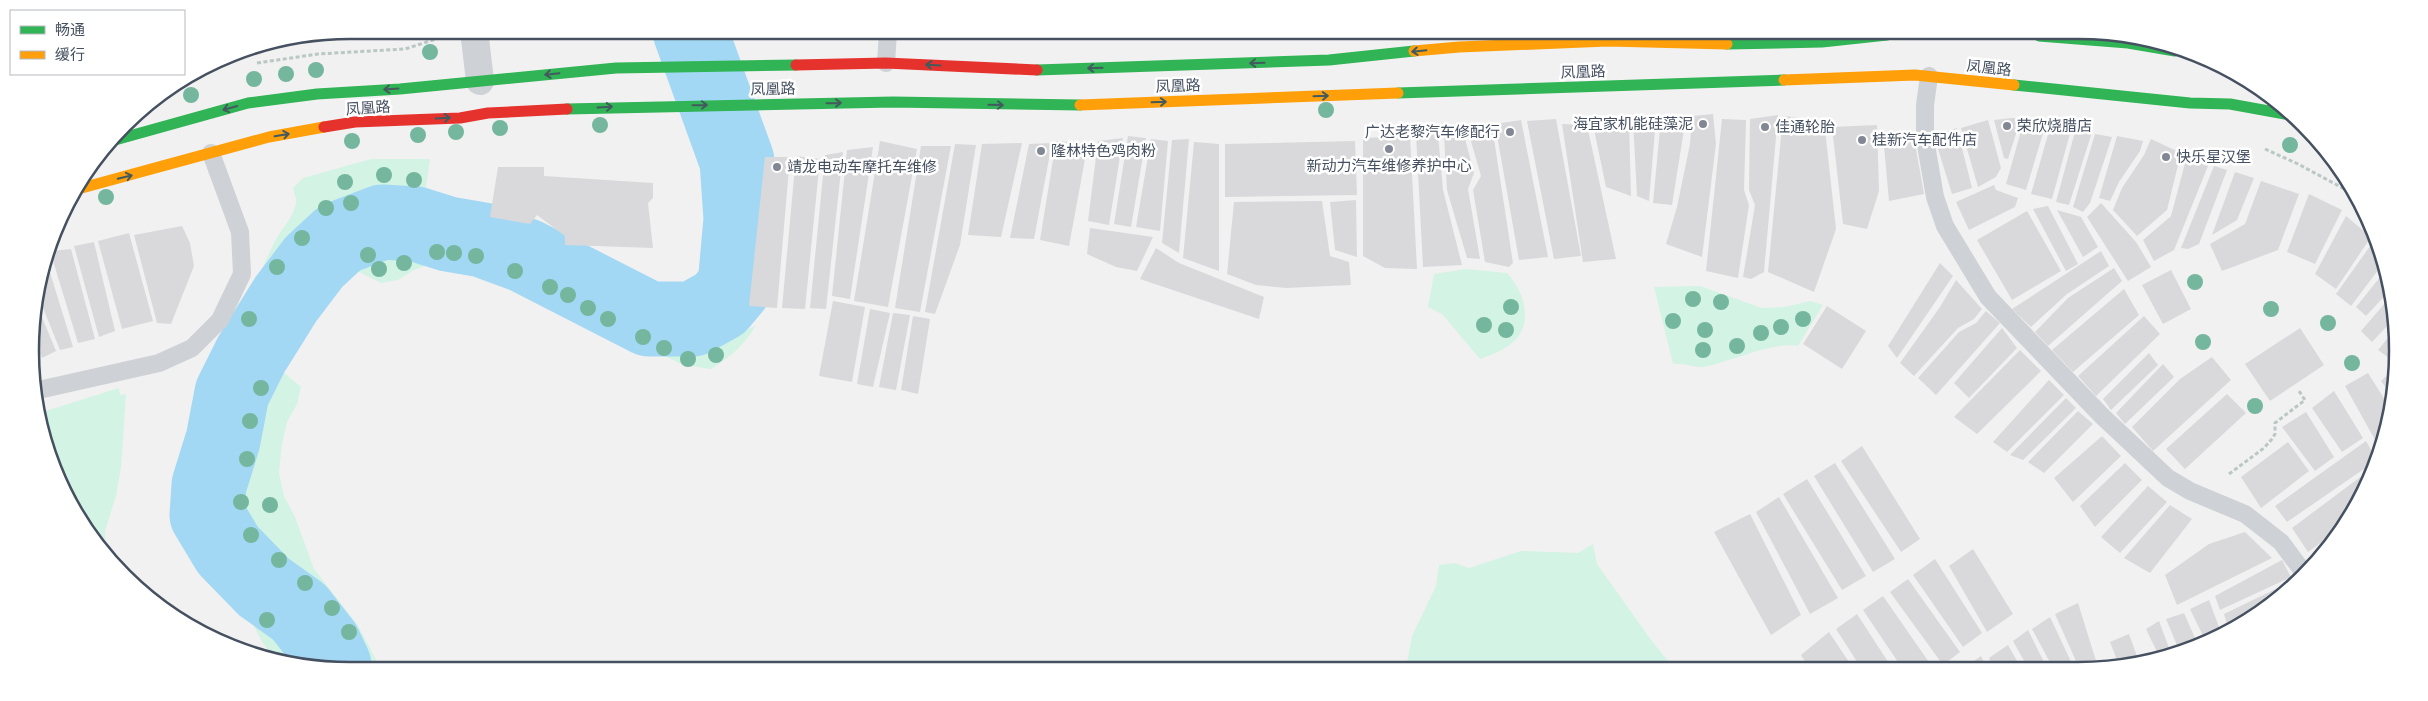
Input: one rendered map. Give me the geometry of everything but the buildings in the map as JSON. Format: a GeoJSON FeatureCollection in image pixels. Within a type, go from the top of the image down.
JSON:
{"type":"FeatureCollection","features":[{"type":"Feature","properties":{"kind":"main road","name":"凤凰路"},"geometry":{"type":"LineString","coordinates":[[122,138],[248,103],[317,94],[653,66],[886,63],[1043,70],[1329,60],[1459,47],[1588,42],[1724,44],[1822,42],[1850,39]]}},
{"type":"Feature","properties":{"kind":"main road"},"geometry":{"type":"LineString","coordinates":[[2077,39],[2128,43]]}},
{"type":"Feature","properties":{"kind":"main road","name":"凤凰路"},"geometry":{"type":"LineString","coordinates":[[85,187],[268,137],[355,122],[460,118],[488,114],[613,106],[652,107],[892,102],[1047,106],[1915,75],[2190,103],[2230,104],[2279,113]]}},
{"type":"Feature","properties":{"kind":"street"},"geometry":{"type":"LineString","coordinates":[[475,39],[480,81]]}},
{"type":"Feature","properties":{"kind":"lane"},"geometry":{"type":"LineString","coordinates":[[886,63],[888,39]]}},
{"type":"Feature","properties":{"kind":"lane"},"geometry":{"type":"LineString","coordinates":[[1929,76],[1925,105],[1925,139],[1935,197],[1945,226],[1988,297],[2102,416],[2168,478],[2210,500],[2245,514],[2281,542],[2301,568]]}},
{"type":"Feature","properties":{"kind":"lane"},"geometry":{"type":"LineString","coordinates":[[43,389],[159,363],[192,348],[220,320],[242,274],[240,232],[211,153]]}},
{"type":"Feature","properties":{"kind":"path"},"geometry":{"type":"LineString","coordinates":[[2210,500],[2229,474],[2272,439],[2275,434],[2276,423],[2280,418],[2305,400],[2299,391]]}},
{"type":"Feature","properties":{"kind":"green space"},"geometry":{"type":"Polygon","coordinates":[[[371,159],[430,159],[424,200],[390,200],[372,203],[356,208],[336,220],[318,234],[286,269],[260,309],[238,350],[229,345],[274,243],[294,209],[296,200],[293,188],[303,178],[371,159]]]}},
{"type":"Feature","properties":{"kind":"green space"},"geometry":{"type":"Polygon","coordinates":[[[401,235],[484,250],[508,258],[683,350],[701,353],[712,351],[730,335],[740,334],[756,325],[747,339],[736,350],[711,369],[683,365],[515,282],[468,265],[442,260],[414,270],[398,280],[381,283],[353,269],[340,266],[328,271],[343,257],[361,247],[401,235]]]}},
{"type":"Feature","properties":{"kind":"green space"},"geometry":{"type":"Polygon","coordinates":[[[1466,269],[1507,273],[1517,286],[1525,310],[1523,326],[1516,339],[1502,350],[1480,359],[1442,314],[1428,307],[1434,274],[1466,269]]]}},
{"type":"Feature","properties":{"kind":"green space"},"geometry":{"type":"Polygon","coordinates":[[[1700,286],[1762,308],[1785,307],[1810,301],[1823,305],[1798,346],[1777,346],[1703,367],[1673,364],[1654,287],[1700,286]]]}},
{"type":"Feature","properties":{"kind":"green space"},"geometry":{"type":"Polygon","coordinates":[[[265,359],[268,370],[282,371],[301,387],[297,404],[287,422],[282,444],[279,473],[284,496],[295,517],[314,569],[357,624],[377,662],[351,662],[348,654],[315,603],[273,575],[226,523],[223,496],[248,383],[265,359]]]}},
{"type":"Feature","properties":{"kind":"green space"},"geometry":{"type":"Polygon","coordinates":[[[119,388],[120,395],[126,394],[121,467],[116,496],[105,531],[106,543],[91,524],[62,470],[49,431],[45,411],[119,388]]]}},
{"type":"Feature","properties":{"kind":"green space"},"geometry":{"type":"Polygon","coordinates":[[[1593,544],[1597,564],[1669,662],[1407,662],[1412,636],[1436,586],[1439,565],[1455,563],[1469,568],[1521,551],[1578,553],[1593,544]]]}},
{"type":"Feature","properties":{"kind":"green space"},"geometry":{"type":"Polygon","coordinates":[[[248,594],[270,608],[290,625],[320,661],[270,652],[262,642],[250,618],[248,594]]]}},
{"type":"Feature","properties":{"kind":"waterway"},"geometry":{"type":"LineString","coordinates":[[333,662],[324,644],[299,612],[264,587],[228,550],[207,515],[209,485],[223,440],[232,393],[251,355],[286,299],[314,262],[340,238],[382,222],[416,224],[448,234],[483,240],[526,256],[649,319],[693,319],[720,304],[735,286],[741,219],[737,161],[693,39]]}},
{"type":"Feature","properties":{"kind":"traffic: fast"},"geometry":{"type":"LineString","coordinates":[[1727,44],[1822,42],[1850,39]]}},
{"type":"Feature","properties":{"kind":"traffic: fast"},"geometry":{"type":"LineString","coordinates":[[2077,39],[2128,43]]}},
{"type":"Feature","properties":{"kind":"traffic: fast"},"geometry":{"type":"LineString","coordinates":[[1037,70],[1329,60],[1414,51]]}},
{"type":"Feature","properties":{"kind":"traffic: fast"},"geometry":{"type":"LineString","coordinates":[[123,138],[248,103],[317,94],[400,89],[616,68],[796,65]]}},
{"type":"Feature","properties":{"kind":"traffic: fast"},"geometry":{"type":"LineString","coordinates":[[1398,93],[1784,80]]}},
{"type":"Feature","properties":{"kind":"traffic: fast"},"geometry":{"type":"LineString","coordinates":[[2014,85],[2190,103],[2230,104],[2279,113]]}},
{"type":"Feature","properties":{"kind":"traffic: fast"},"geometry":{"type":"LineString","coordinates":[[567,109],[893,102],[1080,105]]}},
{"type":"Feature","properties":{"kind":"traffic: slow"},"geometry":{"type":"LineString","coordinates":[[1414,51],[1459,47],[1608,41],[1727,44]]}},
{"type":"Feature","properties":{"kind":"traffic: slow"},"geometry":{"type":"LineString","coordinates":[[1784,80],[1915,75],[2014,85]]}},
{"type":"Feature","properties":{"kind":"traffic: slow"},"geometry":{"type":"LineString","coordinates":[[1080,105],[1398,93]]}},
{"type":"Feature","properties":{"kind":"traffic: slow"},"geometry":{"type":"LineString","coordinates":[[85,187],[269,137],[324,127]]}},
{"type":"Feature","properties":{"kind":"traffic: jam"},"geometry":{"type":"LineString","coordinates":[[796,65],[886,63],[1037,70]]}},
{"type":"Feature","properties":{"kind":"traffic: jam"},"geometry":{"type":"LineString","coordinates":[[324,127],[355,122],[460,118],[488,113],[567,109]]}},
{"type":"Feature","properties":{"kind":"place","name":"海宜家机能硅藻泥"},"geometry":{"type":"Point","coordinates":[1703,124]}},
{"type":"Feature","properties":{"kind":"place","name":"荣欣烧腊店"},"geometry":{"type":"Point","coordinates":[2007,126]}},
{"type":"Feature","properties":{"kind":"place","name":"佳通轮胎"},"geometry":{"type":"Point","coordinates":[1765,127]}},
{"type":"Feature","properties":{"kind":"place","name":"广达老黎汽车修配行"},"geometry":{"type":"Point","coordinates":[1510,132]}},
{"type":"Feature","properties":{"kind":"place","name":"桂新汽车配件店"},"geometry":{"type":"Point","coordinates":[1862,140]}},
{"type":"Feature","properties":{"kind":"place","name":"新动力汽车维修养护中心"},"geometry":{"type":"Point","coordinates":[1389,149]}},
{"type":"Feature","properties":{"kind":"place","name":"隆林特色鸡肉粉"},"geometry":{"type":"Point","coordinates":[1041,151]}},
{"type":"Feature","properties":{"kind":"place","name":"快乐星汉堡"},"geometry":{"type":"Point","coordinates":[2166,157]}},
{"type":"Feature","properties":{"kind":"place","name":"靖龙电动车摩托车维修"},"geometry":{"type":"Point","coordinates":[777,167]}}]}
